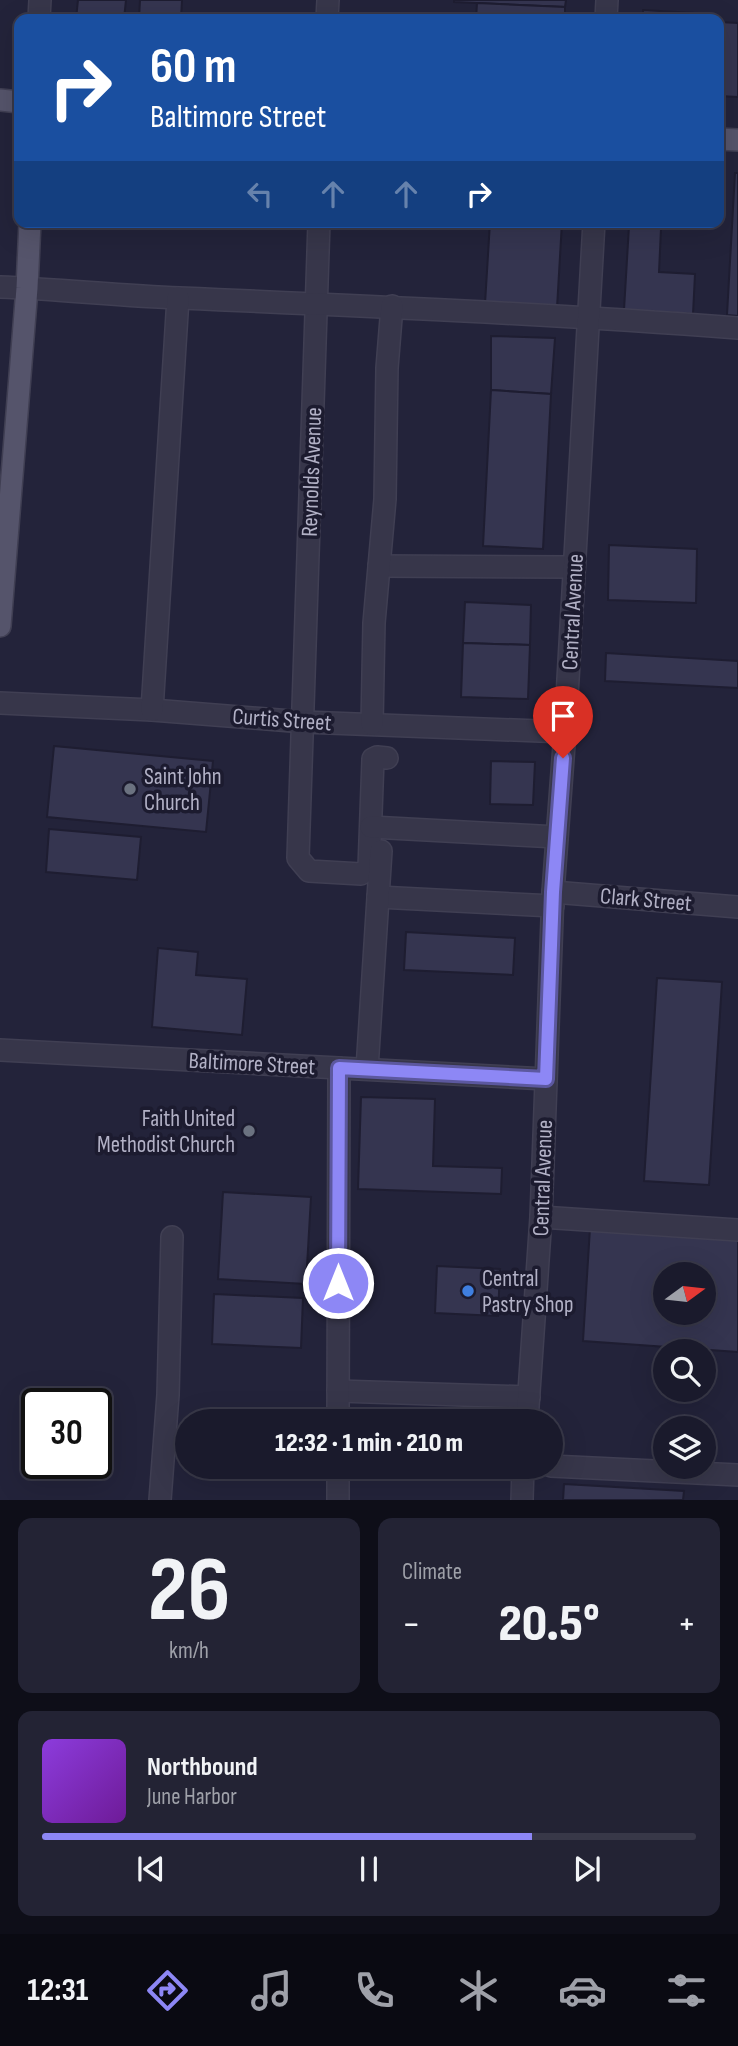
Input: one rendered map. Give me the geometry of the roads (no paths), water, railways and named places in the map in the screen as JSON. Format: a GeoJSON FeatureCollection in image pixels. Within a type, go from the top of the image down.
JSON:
{"type":"FeatureCollection","features":[{"type":"Feature","properties":{"kind":"main road"},"geometry":{"type":"LineString","coordinates":[[0,625],[30,228]]}},
{"type":"Feature","properties":{"kind":"street","name":"Reynolds Avenue"},"geometry":{"type":"LineString","coordinates":[[319,228],[298,858],[309,871],[361,874],[369,868],[377,827]]}},
{"type":"Feature","properties":{"kind":"street","name":"Central Avenue"},"geometry":{"type":"LineString","coordinates":[[528,1409],[541,1217],[553,899],[594,228]]}},
{"type":"Feature","properties":{"kind":"street"},"geometry":{"type":"LineString","coordinates":[[0,287],[178,298],[392,306],[738,328]]}},
{"type":"Feature","properties":{"kind":"street"},"geometry":{"type":"LineString","coordinates":[[152,710],[178,298]]}},
{"type":"Feature","properties":{"kind":"street"},"geometry":{"type":"LineString","coordinates":[[367,1069],[378,897],[377,827],[387,758],[380,725],[374,622],[385,499],[387,368],[392,306]]}},
{"type":"Feature","properties":{"kind":"street"},"geometry":{"type":"LineString","coordinates":[[379,566],[574,567]]}},
{"type":"Feature","properties":{"kind":"street","name":"Curtis Street"},"geometry":{"type":"LineString","coordinates":[[0,703],[152,710],[304,722],[565,732]]}},
{"type":"Feature","properties":{"kind":"street"},"geometry":{"type":"LineString","coordinates":[[377,827],[557,837]]}},
{"type":"Feature","properties":{"kind":"street","name":"Clark Street"},"geometry":{"type":"LineString","coordinates":[[378,897],[553,899],[738,907]]}},
{"type":"Feature","properties":{"kind":"street","name":"Baltimore Street"},"geometry":{"type":"LineString","coordinates":[[0,1050],[546,1079]]}},
{"type":"Feature","properties":{"kind":"street"},"geometry":{"type":"LineString","coordinates":[[338,1409],[339,1068]]}},
{"type":"Feature","properties":{"kind":"street"},"geometry":{"type":"LineString","coordinates":[[541,1217],[738,1230]]}},
{"type":"Feature","properties":{"kind":"street"},"geometry":{"type":"LineString","coordinates":[[160,1500],[168,1395],[172,1237]]}},
{"type":"Feature","properties":{"kind":"street"},"geometry":{"type":"LineString","coordinates":[[338,1391],[529,1396]]}},
{"type":"Feature","properties":{"kind":"street"},"geometry":{"type":"LineString","coordinates":[[563,1467],[738,1475]]}},
{"type":"Feature","properties":{"kind":"street"},"geometry":{"type":"LineString","coordinates":[[338,1479],[338,1500]]}},
{"type":"Feature","properties":{"kind":"street"},"geometry":{"type":"LineString","coordinates":[[522,1500],[523,1479]]}},
{"type":"Feature","properties":{"kind":"place","name":"Saint John Church"},"geometry":{"type":"Point","coordinates":[130,789]}},
{"type":"Feature","properties":{"kind":"place","name":"Faith United Methodist Church"},"geometry":{"type":"Point","coordinates":[249,1131]}},
{"type":"Feature","properties":{"kind":"place","name":"Central Pastry Shop"},"geometry":{"type":"Point","coordinates":[468,1291]}}]}
